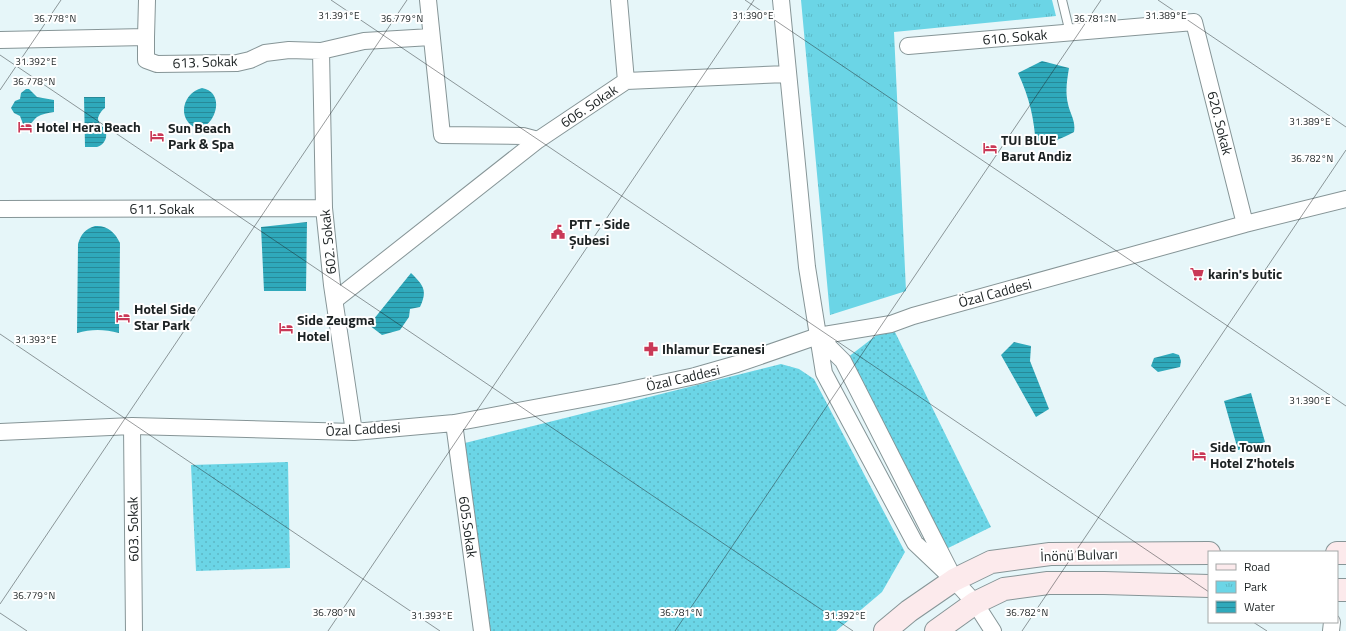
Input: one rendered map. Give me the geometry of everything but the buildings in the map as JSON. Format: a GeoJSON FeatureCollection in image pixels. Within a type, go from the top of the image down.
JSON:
{"type":"FeatureCollection","features":[{"type":"Feature","properties":{"kind":"main road","name":"İnönü Bulvarı"},"geometry":{"type":"LineString","coordinates":[[885,631],[909,611],[954,580],[991,562],[1050,554],[1208,553]]}},
{"type":"Feature","properties":{"kind":"main road","name":"İnönü Bulvarı"},"geometry":{"type":"LineString","coordinates":[[936,631],[975,603],[1004,589],[1048,583],[1208,586]]}},
{"type":"Feature","properties":{"kind":"street"},"geometry":{"type":"LineString","coordinates":[[0,40],[146,37],[147,0]]}},
{"type":"Feature","properties":{"kind":"street"},"geometry":{"type":"LineString","coordinates":[[428,0],[442,135],[523,136],[538,140]]}},
{"type":"Feature","properties":{"kind":"street"},"geometry":{"type":"LineString","coordinates":[[619,0],[626,81]]}},
{"type":"Feature","properties":{"kind":"street"},"geometry":{"type":"LineString","coordinates":[[781,0],[806,267],[824,373],[915,543],[954,580],[975,603],[993,631]]}},
{"type":"Feature","properties":{"kind":"street","name":"610. Sokak"},"geometry":{"type":"LineString","coordinates":[[908,46],[1194,22]]}},
{"type":"Feature","properties":{"kind":"street","name":"620. Sokak"},"geometry":{"type":"LineString","coordinates":[[1194,22],[1245,224]]}},
{"type":"Feature","properties":{"kind":"street","name":"613. Sokak"},"geometry":{"type":"LineString","coordinates":[[146,37],[146,60],[157,64],[237,63],[250,60],[265,53],[290,50],[321,51],[364,41],[431,37]]}},
{"type":"Feature","properties":{"kind":"street","name":"602. Sokak"},"geometry":{"type":"LineString","coordinates":[[321,51],[324,208],[335,300],[354,432]]}},
{"type":"Feature","properties":{"kind":"street","name":"606. Sokak"},"geometry":{"type":"LineString","coordinates":[[335,300],[538,140],[626,81],[787,74]]}},
{"type":"Feature","properties":{"kind":"street","name":"Özal Caddesi"},"geometry":{"type":"LineString","coordinates":[[0,432],[132,426],[354,432],[454,423],[620,392],[695,376],[737,364],[818,336],[892,324],[913,316],[1245,224],[1346,199]]}},
{"type":"Feature","properties":{"kind":"street","name":"611. Sokak"},"geometry":{"type":"LineString","coordinates":[[0,210],[324,208]]}},
{"type":"Feature","properties":{"kind":"street"},"geometry":{"type":"LineString","coordinates":[[818,336],[843,361],[954,580]]}},
{"type":"Feature","properties":{"kind":"street","name":"605.Sokak"},"geometry":{"type":"LineString","coordinates":[[454,423],[482,631]]}},
{"type":"Feature","properties":{"kind":"street","name":"603. Sokak"},"geometry":{"type":"LineString","coordinates":[[132,426],[134,631]]}},
{"type":"Feature","properties":{"kind":"lane"},"geometry":{"type":"LineString","coordinates":[[1062,0],[1070,33]]}},
{"type":"Feature","properties":{"kind":"green space"},"geometry":{"type":"Polygon","coordinates":[[[801,0],[1052,0],[1056,16],[894,32],[906,291],[830,315],[801,0]]]}},
{"type":"Feature","properties":{"kind":"green space"},"geometry":{"type":"Polygon","coordinates":[[[891,324],[991,527],[940,552],[843,361],[891,324]]]}},
{"type":"Feature","properties":{"kind":"green space"},"geometry":{"type":"Polygon","coordinates":[[[781,364],[799,369],[814,379],[905,552],[882,592],[836,631],[488,631],[465,443],[781,364]]]}},
{"type":"Feature","properties":{"kind":"green space"},"geometry":{"type":"Polygon","coordinates":[[[288,462],[290,568],[196,571],[191,465],[288,462]]]}},
{"type":"Feature","properties":{"kind":"water"},"geometry":{"type":"Polygon","coordinates":[[[1042,61],[1069,68],[1067,100],[1074,121],[1074,132],[1065,137],[1036,146],[1031,109],[1026,91],[1018,73],[1042,61]]]}},
{"type":"Feature","properties":{"kind":"water"},"geometry":{"type":"Polygon","coordinates":[[[202,88],[211,92],[215,99],[216,107],[209,123],[202,127],[195,127],[188,122],[185,117],[184,106],[192,93],[202,88]]]}},
{"type":"Feature","properties":{"kind":"water"},"geometry":{"type":"Polygon","coordinates":[[[26,89],[29,89],[37,97],[54,100],[54,112],[39,116],[27,126],[23,124],[20,116],[14,113],[11,108],[15,101],[20,99],[21,93],[26,89]]]}},
{"type":"Feature","properties":{"kind":"water"},"geometry":{"type":"Polygon","coordinates":[[[84,97],[105,97],[105,108],[101,112],[98,120],[105,131],[106,137],[104,142],[97,147],[85,147],[84,97]]]}},
{"type":"Feature","properties":{"kind":"water"},"geometry":{"type":"Polygon","coordinates":[[[307,222],[306,291],[264,291],[261,227],[307,222]]]}},
{"type":"Feature","properties":{"kind":"water"},"geometry":{"type":"Polygon","coordinates":[[[95,226],[110,230],[120,243],[119,333],[98,330],[77,333],[78,244],[84,232],[95,226]]]}},
{"type":"Feature","properties":{"kind":"water"},"geometry":{"type":"Polygon","coordinates":[[[411,273],[419,281],[423,288],[424,296],[420,307],[410,309],[409,317],[400,330],[382,335],[369,325],[411,273]]]}},
{"type":"Feature","properties":{"kind":"water"},"geometry":{"type":"Polygon","coordinates":[[[1014,342],[1031,346],[1030,361],[1049,409],[1036,417],[1001,355],[1014,342]]]}},
{"type":"Feature","properties":{"kind":"water"},"geometry":{"type":"Polygon","coordinates":[[[1173,353],[1179,355],[1181,361],[1180,367],[1158,372],[1151,366],[1154,358],[1173,353]]]}},
{"type":"Feature","properties":{"kind":"water"},"geometry":{"type":"Polygon","coordinates":[[[1251,393],[1265,442],[1238,450],[1224,401],[1251,393]]]}},
{"type":"Feature","properties":{"kind":"place","name":"Hotel Hera Beach"},"geometry":{"type":"Point","coordinates":[25,127]}},
{"type":"Feature","properties":{"kind":"place","name":"Sun Beach Park & Spa"},"geometry":{"type":"Point","coordinates":[157,136]}},
{"type":"Feature","properties":{"kind":"place","name":"TUI BLUE Barut Andiz"},"geometry":{"type":"Point","coordinates":[990,148]}},
{"type":"Feature","properties":{"kind":"place","name":"PTT - Side Şubesi"},"geometry":{"type":"Point","coordinates":[558,232]}},
{"type":"Feature","properties":{"kind":"place","name":"karin's butic"},"geometry":{"type":"Point","coordinates":[1197,274]}},
{"type":"Feature","properties":{"kind":"place","name":"Hotel Side Star Park"},"geometry":{"type":"Point","coordinates":[123,317]}},
{"type":"Feature","properties":{"kind":"place","name":"Side Zeugma Hotel"},"geometry":{"type":"Point","coordinates":[286,328]}},
{"type":"Feature","properties":{"kind":"place","name":"Ihlamur Eczanesi"},"geometry":{"type":"Point","coordinates":[651,349]}},
{"type":"Feature","properties":{"kind":"place","name":"Side Town Hotel Z'hotels"},"geometry":{"type":"Point","coordinates":[1199,455]}}]}
